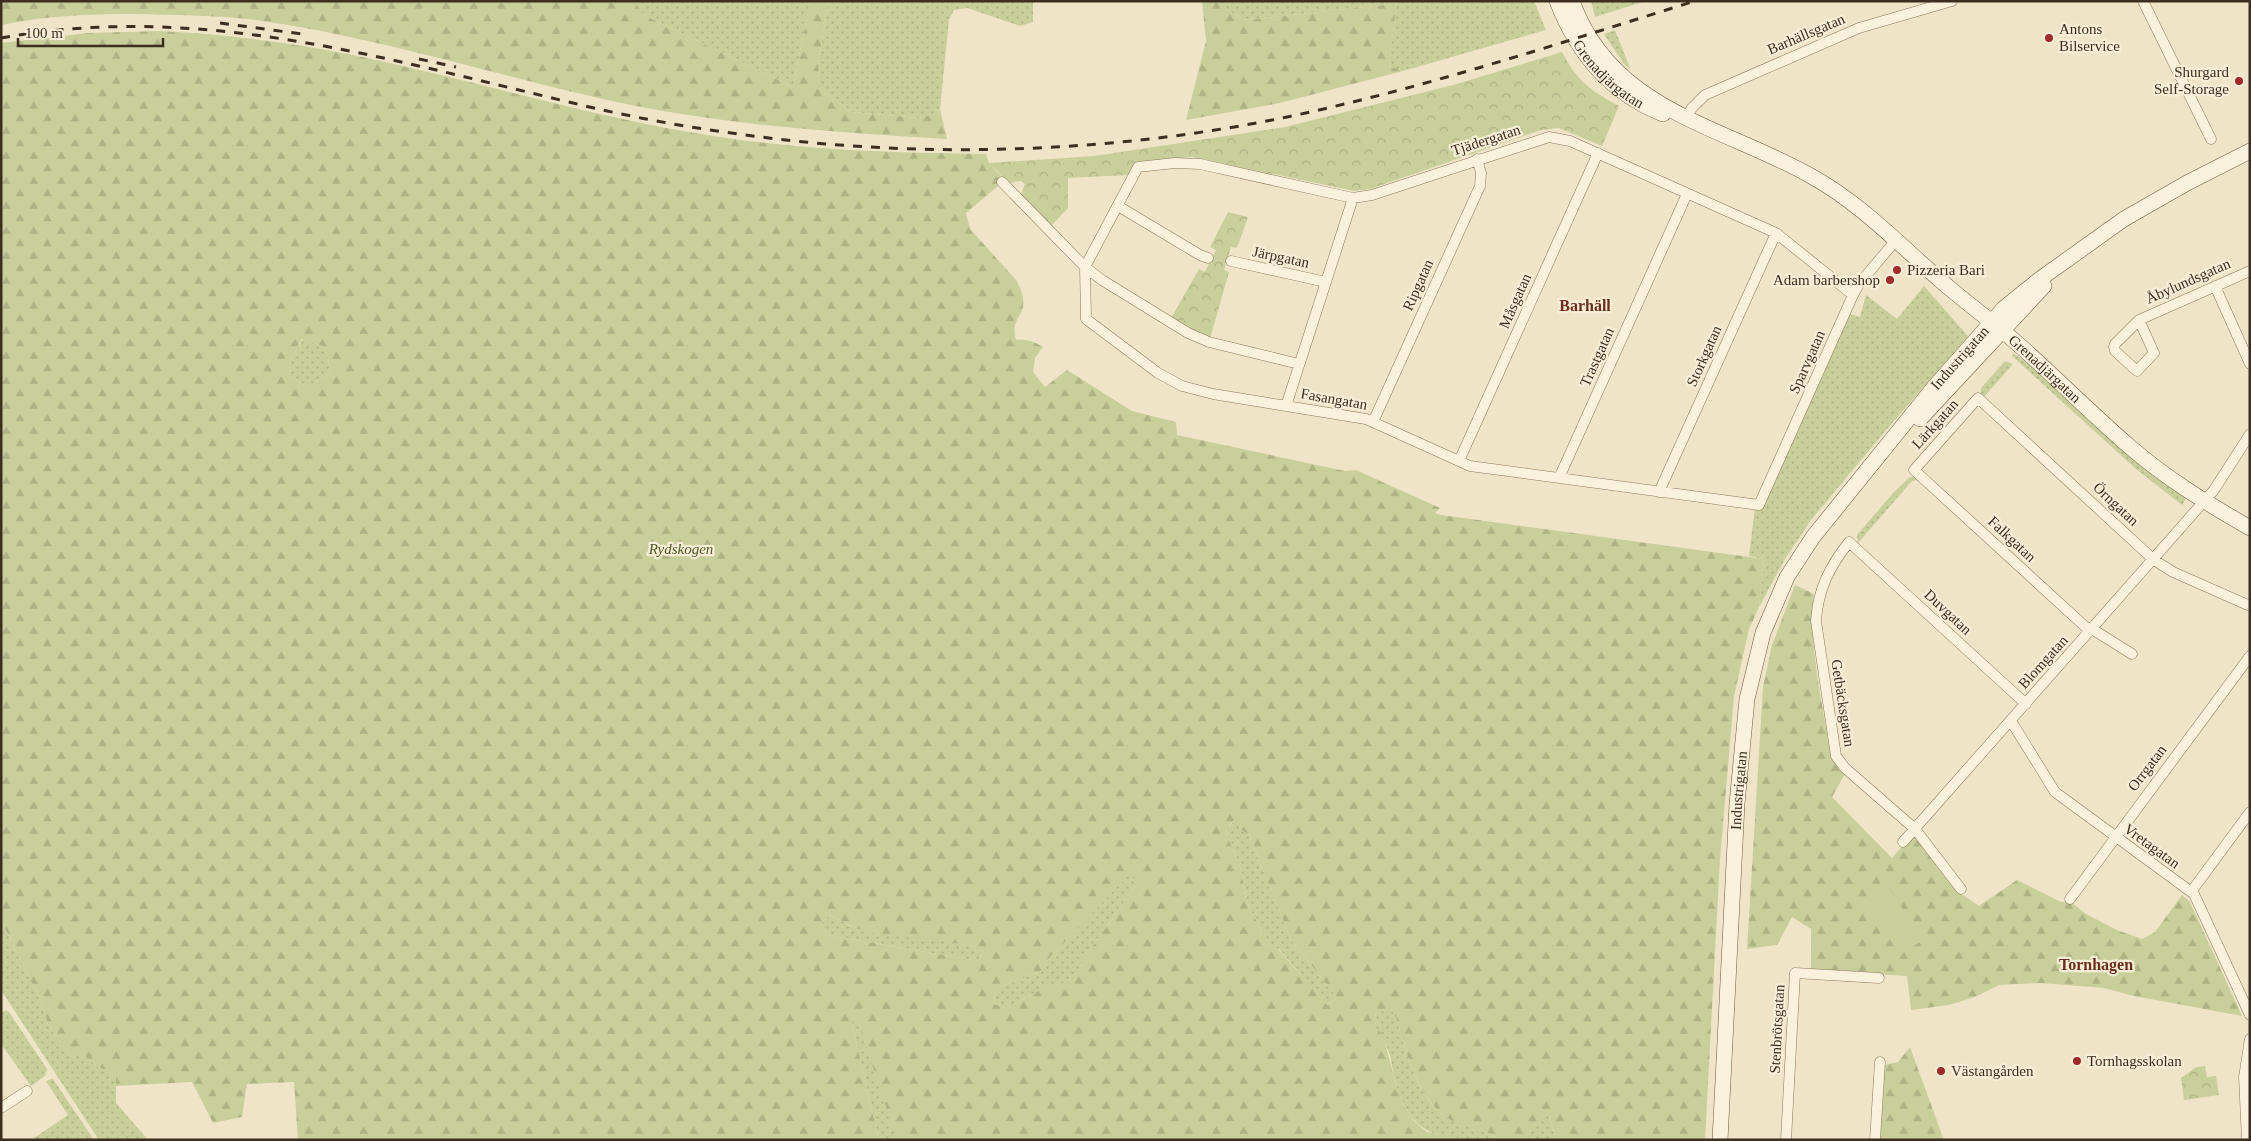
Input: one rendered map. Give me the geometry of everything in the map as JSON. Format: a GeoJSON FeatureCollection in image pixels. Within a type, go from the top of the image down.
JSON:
{"type":"FeatureCollection","features":[{"type":"Feature","properties":{"kind":"main road","name":"Grenadjärgatan"},"geometry":{"type":"LineString","coordinates":[[1557,1],[1564,19],[1580,48],[1606,79],[1640,104],[1661,113],[1686,119]]}},
{"type":"Feature","properties":{"kind":"main road","name":"Grenadjärgatan"},"geometry":{"type":"LineString","coordinates":[[1572,1],[1589,37],[1620,75],[1637,89],[1686,119],[1811,175],[1838,193],[1997,326],[2132,448],[2178,485],[2250,528]]}},
{"type":"Feature","properties":{"kind":"main road","name":"Industrigatan"},"geometry":{"type":"LineString","coordinates":[[1720,1140],[1740,760],[1747,699],[1763,633],[1787,577],[1813,537],[1864,475],[1950,388],[1997,326],[2072,256],[2148,204],[2250,151]]}},
{"type":"Feature","properties":{"kind":"street","name":"Barhällsgatan"},"geometry":{"type":"LineString","coordinates":[[1686,119],[1691,109],[1705,95],[1747,76],[1859,28],[1952,1]]}},
{"type":"Feature","properties":{"kind":"street"},"geometry":{"type":"LineString","coordinates":[[2143,1],[2211,139]]}},
{"type":"Feature","properties":{"kind":"street","name":"Tjädergatan"},"geometry":{"type":"LineString","coordinates":[[1085,267],[1138,167],[1175,163],[1200,164],[1354,198],[1372,195],[1548,137],[1563,139],[1598,153],[1776,233],[1853,294]]}},
{"type":"Feature","properties":{"kind":"street","name":"Måsgatan"},"geometry":{"type":"LineString","coordinates":[[1459,461],[1598,153]]}},
{"type":"Feature","properties":{"kind":"street","name":"Ripgatan"},"geometry":{"type":"LineString","coordinates":[[1373,422],[1480,186],[1482,173],[1477,159]]}},
{"type":"Feature","properties":{"kind":"street"},"geometry":{"type":"LineString","coordinates":[[1002,182],[1085,267],[1102,280],[1180,328],[1209,342],[1299,364]]}},
{"type":"Feature","properties":{"kind":"street","name":"Trastgatan"},"geometry":{"type":"LineString","coordinates":[[1559,478],[1688,194]]}},
{"type":"Feature","properties":{"kind":"street","name":"Järpgatan"},"geometry":{"type":"LineString","coordinates":[[1286,406],[1354,198]]}},
{"type":"Feature","properties":{"kind":"street"},"geometry":{"type":"LineString","coordinates":[[1118,206],[1208,258]]}},
{"type":"Feature","properties":{"kind":"street","name":"Storkgatan"},"geometry":{"type":"LineString","coordinates":[[1659,492],[1776,233]]}},
{"type":"Feature","properties":{"kind":"street","name":"Sparvgatan"},"geometry":{"type":"LineString","coordinates":[[1759,505],[1853,294],[1859,284],[1896,240]]}},
{"type":"Feature","properties":{"kind":"street","name":"Järpgatan"},"geometry":{"type":"LineString","coordinates":[[1230,261],[1326,282]]}},
{"type":"Feature","properties":{"kind":"street","name":"Fasangatan"},"geometry":{"type":"LineString","coordinates":[[1085,267],[1086,319],[1158,373],[1175,383],[1197,391],[1373,422],[1470,466],[1759,505]]}},
{"type":"Feature","properties":{"kind":"street","name":"Åbylundsgatan"},"geometry":{"type":"LineString","coordinates":[[2139,320],[2154,353],[2137,371],[2114,348],[2115,344],[2139,320],[2250,271]]}},
{"type":"Feature","properties":{"kind":"street"},"geometry":{"type":"LineString","coordinates":[[2215,286],[2250,364]]}},
{"type":"Feature","properties":{"kind":"street","name":"Lärkgatan"},"geometry":{"type":"LineString","coordinates":[[1914,470],[1978,398]]}},
{"type":"Feature","properties":{"kind":"street","name":"Örngatan"},"geometry":{"type":"LineString","coordinates":[[1978,398],[2154,560],[2173,572],[2250,606]]}},
{"type":"Feature","properties":{"kind":"street","name":"Blomgatan"},"geometry":{"type":"LineString","coordinates":[[1903,842],[2214,490],[2250,434]]}},
{"type":"Feature","properties":{"kind":"street","name":"Falkgatan"},"geometry":{"type":"LineString","coordinates":[[1914,470],[2091,630],[2132,654]]}},
{"type":"Feature","properties":{"kind":"street","name":"Duvgatan"},"geometry":{"type":"LineString","coordinates":[[1849,542],[2026,704]]}},
{"type":"Feature","properties":{"kind":"street","name":"Getbäcksgatan"},"geometry":{"type":"LineString","coordinates":[[1849,542],[1824,579],[1816,614],[1816,628],[1834,750],[1838,760],[1845,768],[1915,829],[1961,889]]}},
{"type":"Feature","properties":{"kind":"street","name":"Orrgatan"},"geometry":{"type":"LineString","coordinates":[[2070,899],[2250,656]]}},
{"type":"Feature","properties":{"kind":"street","name":"Vretagatan"},"geometry":{"type":"LineString","coordinates":[[2011,721],[2055,792],[2114,838],[2191,892],[2200,907],[2250,1015]]}},
{"type":"Feature","properties":{"kind":"street"},"geometry":{"type":"LineString","coordinates":[[2191,892],[2250,812]]}},
{"type":"Feature","properties":{"kind":"street","name":"Stenbrötsgatan"},"geometry":{"type":"LineString","coordinates":[[1786,1140],[1795,973],[1879,978]]}},
{"type":"Feature","properties":{"kind":"street"},"geometry":{"type":"LineString","coordinates":[[2247,1140],[2244,1077],[2250,1039]]}},
{"type":"Feature","properties":{"kind":"street"},"geometry":{"type":"LineString","coordinates":[[1875,1140],[1880,1062]]}},
{"type":"Feature","properties":{"kind":"street"},"geometry":{"type":"LineString","coordinates":[[1,1108],[27,1091]]}},
{"type":"Feature","properties":{"kind":"green space"},"geometry":{"type":"Polygon","coordinates":[[[1,1],[634,1],[644,15],[793,87],[810,1],[829,1],[819,57],[818,88],[852,112],[919,118],[936,113],[940,109],[947,139],[814,130],[682,114],[594,97],[341,35],[256,20],[225,17],[115,14],[49,18],[1,25],[1,1]]]}},
{"type":"Feature","properties":{"kind":"green space"},"geometry":{"type":"Polygon","coordinates":[[[634,1],[810,1],[793,87],[644,15],[634,1]]]}},
{"type":"Feature","properties":{"kind":"green space"},"geometry":{"type":"Polygon","coordinates":[[[829,1],[1033,1],[1033,22],[1020,26],[967,8],[954,10],[949,20],[940,109],[936,113],[919,118],[852,112],[818,88],[819,57],[829,1]]]}},
{"type":"Feature","properties":{"kind":"green space"},"geometry":{"type":"Polygon","coordinates":[[[1202,1],[1220,1],[1228,10],[1244,20],[1384,5],[1386,1],[1397,1],[1389,66],[1403,71],[1280,103],[1186,120],[1206,41],[1202,1]]]}},
{"type":"Feature","properties":{"kind":"green space"},"geometry":{"type":"Polygon","coordinates":[[[1220,1],[1386,1],[1384,5],[1244,20],[1228,10],[1220,1]]]}},
{"type":"Feature","properties":{"kind":"green space"},"geometry":{"type":"Polygon","coordinates":[[[1397,1],[1534,1],[1546,30],[1403,71],[1389,66],[1397,1]]]}},
{"type":"Feature","properties":{"kind":"green space"},"geometry":{"type":"Polygon","coordinates":[[[1591,1],[1646,1],[1595,17],[1591,1]]]}},
{"type":"Feature","properties":{"kind":"green space"},"geometry":{"type":"Polygon","coordinates":[[[1615,30],[1630,68],[1624,64],[1604,34],[1615,30]]]}},
{"type":"Feature","properties":{"kind":"green space","name":"Rydskogen"},"geometry":{"type":"Polygon","coordinates":[[[185,32],[232,36],[301,46],[394,64],[621,119],[747,141],[850,150],[986,154],[989,163],[1005,180],[966,213],[970,229],[1017,281],[1022,293],[1023,302],[1015,324],[1016,340],[1030,341],[1043,347],[1035,358],[1033,372],[1045,387],[1067,370],[1132,411],[1176,422],[1177,435],[1345,471],[1356,470],[1440,508],[1435,513],[1441,515],[1764,559],[1759,607],[1749,629],[1734,696],[1720,859],[1705,1140],[1549,1140],[1555,1135],[1548,1114],[1542,1116],[1528,1131],[1528,1140],[1494,1140],[1495,1135],[1450,1120],[1438,1111],[1426,1097],[1413,1071],[1391,1009],[1378,1009],[1372,1024],[1383,1035],[1403,1104],[1414,1121],[1427,1132],[1461,1140],[895,1140],[896,1138],[857,1017],[851,1019],[879,1140],[298,1140],[294,1082],[247,1084],[242,1117],[213,1123],[192,1082],[116,1086],[116,1078],[108,1070],[99,1068],[83,1054],[71,1057],[48,1025],[41,1001],[1,920],[1,43],[88,33],[185,32]],[[302,339],[291,361],[290,376],[306,386],[319,381],[331,370],[325,347],[302,339]],[[1234,820],[1225,831],[1239,863],[1249,908],[1272,948],[1278,949],[1327,1005],[1337,998],[1291,940],[1249,835],[1241,830],[1234,820]],[[1129,875],[1050,957],[1041,971],[995,989],[994,1004],[1006,1008],[1046,987],[1072,981],[1087,954],[1139,881],[1129,875]],[[830,915],[821,923],[827,935],[979,961],[983,950],[956,943],[867,932],[830,915]]]}},
{"type":"Feature","properties":{"kind":"green space"},"geometry":{"type":"Polygon","coordinates":[[[1562,52],[1579,78],[1600,95],[1619,106],[1602,146],[1559,128],[1541,130],[1370,189],[1354,191],[1192,157],[1136,162],[1128,175],[1068,178],[1068,208],[1050,227],[1020,197],[1025,184],[1021,181],[1009,183],[989,163],[1094,156],[1285,127],[1453,85],[1562,52]]]}},
{"type":"Feature","properties":{"kind":"green space"},"geometry":{"type":"Polygon","coordinates":[[[1228,212],[1248,217],[1237,248],[1231,247],[1224,270],[1229,272],[1210,339],[1171,318],[1199,269],[1205,272],[1216,250],[1210,247],[1228,212]]]}},
{"type":"Feature","properties":{"kind":"green space"},"geometry":{"type":"Polygon","coordinates":[[[1924,286],[1968,336],[1811,520],[1785,559],[1759,607],[1764,559],[1749,556],[1755,508],[1762,509],[1850,314],[1860,317],[1866,295],[1897,319],[1924,286]]]}},
{"type":"Feature","properties":{"kind":"green space"},"geometry":{"type":"Polygon","coordinates":[[[303,339],[325,347],[331,370],[319,381],[306,386],[290,376],[291,361],[303,339]]]}},
{"type":"Feature","properties":{"kind":"green space"},"geometry":{"type":"Polygon","coordinates":[[[2013,353],[2034,368],[2143,467],[2186,499],[2182,505],[2136,469],[2012,356],[2013,353]]]}},
{"type":"Feature","properties":{"kind":"green space"},"geometry":{"type":"Polygon","coordinates":[[[2005,361],[2013,364],[1984,397],[1981,393],[1981,388],[2005,361]]]}},
{"type":"Feature","properties":{"kind":"green space"},"geometry":{"type":"Polygon","coordinates":[[[1914,476],[1919,480],[1912,481],[1858,543],[1857,535],[1894,492],[1909,478],[1914,476]]]}},
{"type":"Feature","properties":{"kind":"green space"},"geometry":{"type":"Polygon","coordinates":[[[1795,585],[1814,594],[1813,635],[1815,655],[1831,757],[1845,774],[1832,797],[1892,858],[1914,833],[1957,891],[1979,906],[2017,880],[2061,902],[2072,903],[2086,914],[2117,930],[2142,939],[2155,932],[2182,895],[2190,902],[2242,1016],[2134,996],[2104,988],[2041,983],[1999,985],[1975,997],[1949,1005],[1911,1010],[1907,976],[1811,970],[1811,929],[1792,917],[1777,945],[1747,949],[1763,687],[1772,645],[1795,585]]]}},
{"type":"Feature","properties":{"kind":"green space"},"geometry":{"type":"Polygon","coordinates":[[[1235,820],[1241,830],[1249,835],[1291,940],[1337,998],[1326,1005],[1279,949],[1272,948],[1249,908],[1239,863],[1225,831],[1235,820]]]}},
{"type":"Feature","properties":{"kind":"green space"},"geometry":{"type":"Polygon","coordinates":[[[1129,874],[1139,881],[1087,954],[1072,982],[1046,987],[1006,1008],[994,1004],[995,989],[1041,971],[1050,957],[1129,874]]]}},
{"type":"Feature","properties":{"kind":"green space"},"geometry":{"type":"Polygon","coordinates":[[[1887,885],[1923,940],[1900,955],[1864,899],[1887,885]]]}},
{"type":"Feature","properties":{"kind":"green space"},"geometry":{"type":"Polygon","coordinates":[[[830,915],[853,927],[944,940],[983,949],[979,961],[827,935],[821,923],[830,915]]]}},
{"type":"Feature","properties":{"kind":"green space"},"geometry":{"type":"Polygon","coordinates":[[[1,920],[41,1001],[48,1025],[71,1057],[83,1054],[99,1068],[108,1070],[116,1078],[116,1103],[148,1140],[99,1140],[1,990],[1,920]]]}},
{"type":"Feature","properties":{"kind":"green space"},"geometry":{"type":"Polygon","coordinates":[[[1378,1009],[1391,1009],[1394,1014],[1413,1071],[1426,1097],[1438,1111],[1451,1120],[1465,1126],[1495,1135],[1494,1140],[1458,1139],[1443,1136],[1430,1132],[1409,1114],[1401,1099],[1387,1047],[1372,1024],[1378,1009]]]}},
{"type":"Feature","properties":{"kind":"green space"},"geometry":{"type":"Polygon","coordinates":[[[6,1010],[47,1069],[45,1076],[31,1086],[1,1044],[1,1013],[6,1010]]]}},
{"type":"Feature","properties":{"kind":"green space"},"geometry":{"type":"Polygon","coordinates":[[[857,1017],[897,1138],[895,1140],[879,1140],[851,1019],[857,1017]]]}},
{"type":"Feature","properties":{"kind":"green space"},"geometry":{"type":"Polygon","coordinates":[[[1910,1047],[1944,1140],[1879,1140],[1884,1065],[1898,1062],[1910,1047]]]}},
{"type":"Feature","properties":{"kind":"green space"},"geometry":{"type":"Polygon","coordinates":[[[2205,1066],[2207,1077],[2216,1076],[2219,1095],[2184,1100],[2181,1078],[2196,1067],[2205,1066]]]}},
{"type":"Feature","properties":{"kind":"green space"},"geometry":{"type":"Polygon","coordinates":[[[53,1079],[94,1140],[31,1140],[68,1115],[46,1081],[53,1079]]]}},
{"type":"Feature","properties":{"kind":"green space"},"geometry":{"type":"Polygon","coordinates":[[[1548,1114],[1555,1136],[1549,1140],[1528,1140],[1527,1131],[1542,1116],[1548,1114]]]}},
{"type":"Feature","properties":{"kind":"railway"},"geometry":{"type":"LineString","coordinates":[[1,38],[75,29],[147,27],[219,31],[290,40],[361,53],[600,109],[711,130],[795,141],[856,146],[980,150],[1104,144],[1227,128],[1287,117],[1441,79],[1695,1]]}},
{"type":"Feature","properties":{"kind":"railway"},"geometry":{"type":"LineString","coordinates":[[220,23],[302,34]]}},
{"type":"Feature","properties":{"kind":"railway"},"geometry":{"type":"LineString","coordinates":[[419,59],[456,67]]}},
{"type":"Feature","properties":{"kind":"place","name":"Antons Bilservice"},"geometry":{"type":"Point","coordinates":[2049,38]}},
{"type":"Feature","properties":{"kind":"place","name":"Shurgard Self-Storage"},"geometry":{"type":"Point","coordinates":[2239,81]}},
{"type":"Feature","properties":{"kind":"place","name":"Pizzeria Bari"},"geometry":{"type":"Point","coordinates":[1897,270]}},
{"type":"Feature","properties":{"kind":"place","name":"Adam barbershop"},"geometry":{"type":"Point","coordinates":[1890,280]}},
{"type":"Feature","properties":{"kind":"place","name":"Tornhagsskolan"},"geometry":{"type":"Point","coordinates":[2077,1061]}},
{"type":"Feature","properties":{"kind":"place","name":"Västangården"},"geometry":{"type":"Point","coordinates":[1941,1071]}},
{"type":"Feature","properties":{"kind":"district","name":"Barhäll"},"geometry":{"type":"Point","coordinates":[1585,305]}},
{"type":"Feature","properties":{"kind":"district","name":"Tornhagen"},"geometry":{"type":"Point","coordinates":[2096,964]}}]}
